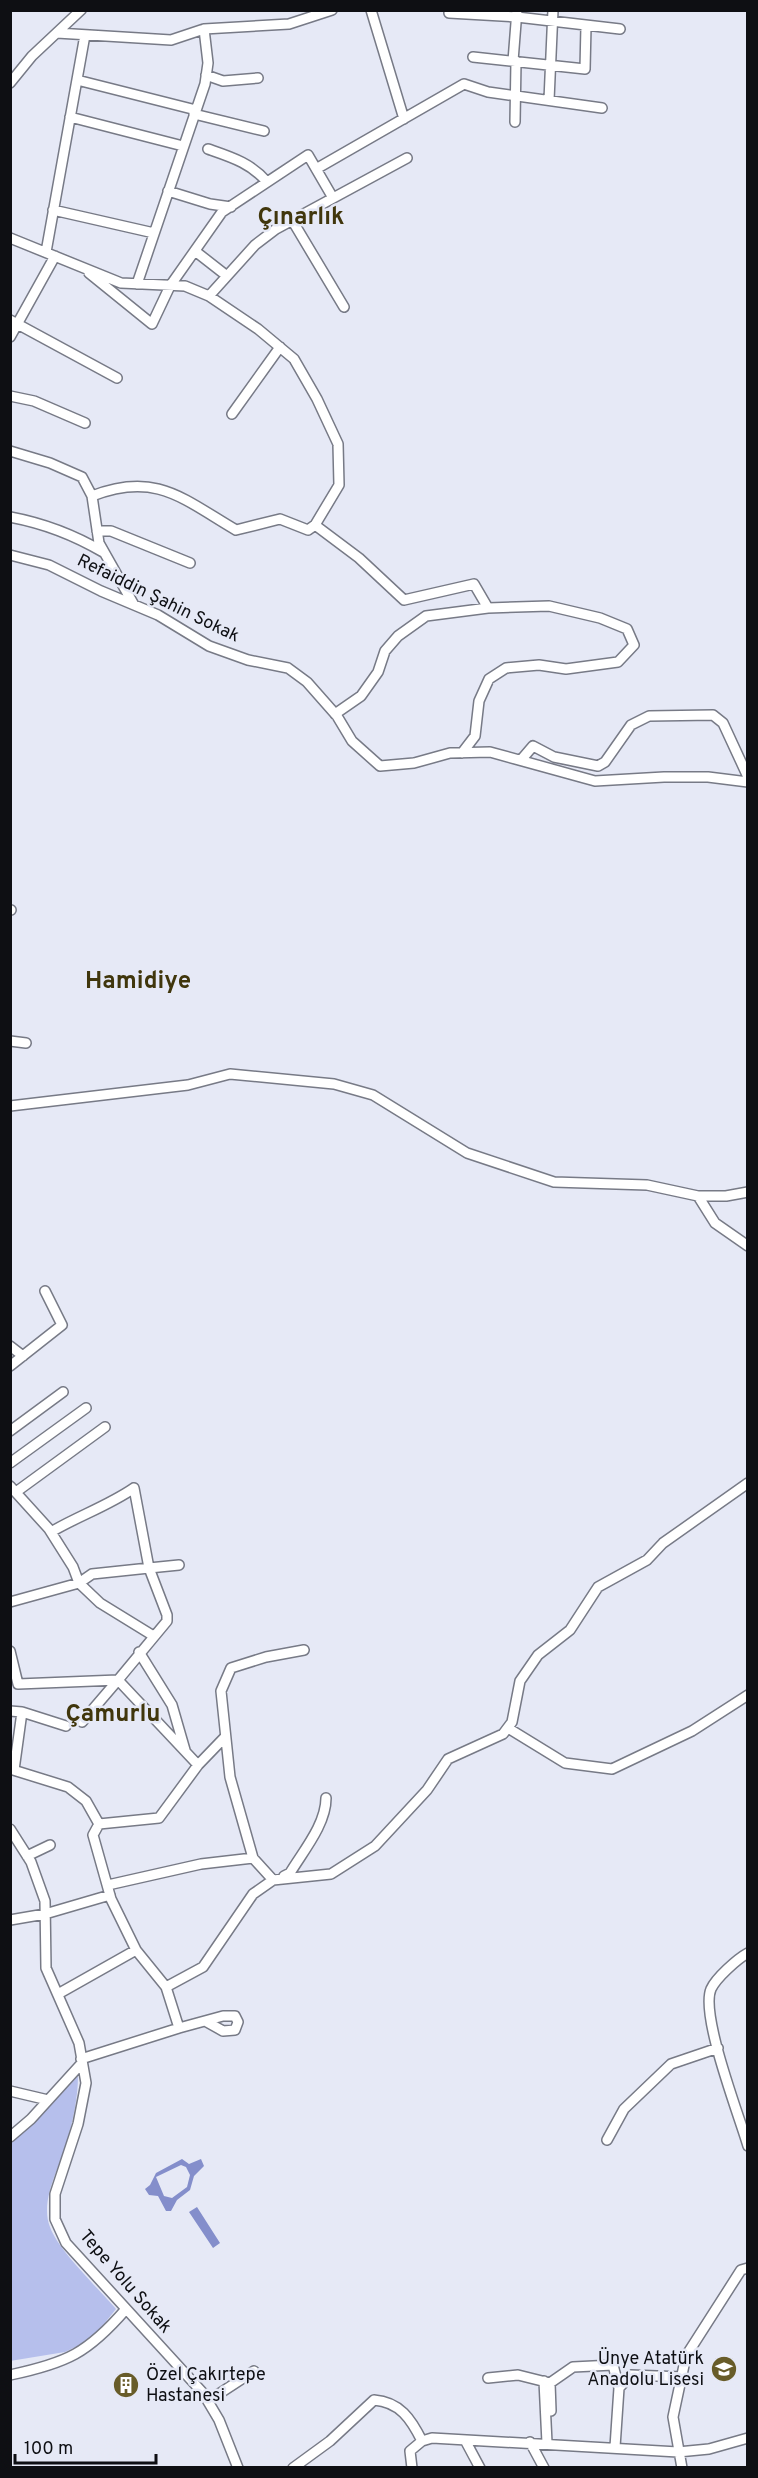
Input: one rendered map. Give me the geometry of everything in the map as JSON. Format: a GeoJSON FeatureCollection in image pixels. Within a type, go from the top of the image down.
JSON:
{"type":"FeatureCollection","features":[{"type":"Feature","properties":{"kind":"street"},"geometry":{"type":"LineString","coordinates":[[10,83],[32,56],[81,10]]}},
{"type":"Feature","properties":{"kind":"street"},"geometry":{"type":"LineString","coordinates":[[57,33],[171,40],[204,29],[289,24],[332,10]]}},
{"type":"Feature","properties":{"kind":"street"},"geometry":{"type":"LineString","coordinates":[[371,10],[404,120]]}},
{"type":"Feature","properties":{"kind":"street"},"geometry":{"type":"LineString","coordinates":[[549,100],[553,10]]}},
{"type":"Feature","properties":{"kind":"street"},"geometry":{"type":"LineString","coordinates":[[449,13],[517,14],[554,24],[620,29]]}},
{"type":"Feature","properties":{"kind":"street"},"geometry":{"type":"LineString","coordinates":[[516,122],[514,61],[517,14]]}},
{"type":"Feature","properties":{"kind":"street"},"geometry":{"type":"LineString","coordinates":[[473,57],[585,69],[586,27]]}},
{"type":"Feature","properties":{"kind":"street"},"geometry":{"type":"LineString","coordinates":[[137,284],[206,75],[208,63],[204,29]]}},
{"type":"Feature","properties":{"kind":"street"},"geometry":{"type":"LineString","coordinates":[[10,337],[14,323],[51,254],[53,210],[85,35]]}},
{"type":"Feature","properties":{"kind":"street"},"geometry":{"type":"LineString","coordinates":[[206,75],[224,81],[258,78]]}},
{"type":"Feature","properties":{"kind":"street"},"geometry":{"type":"LineString","coordinates":[[77,80],[264,131]]}},
{"type":"Feature","properties":{"kind":"street"},"geometry":{"type":"LineString","coordinates":[[316,169],[464,84],[488,92],[516,94],[602,108]]}},
{"type":"Feature","properties":{"kind":"street"},"geometry":{"type":"LineString","coordinates":[[70,117],[183,146]]}},
{"type":"Feature","properties":{"kind":"street"},"geometry":{"type":"LineString","coordinates":[[208,149],[244,162],[256,169],[267,182]]}},
{"type":"Feature","properties":{"kind":"street"},"geometry":{"type":"LineString","coordinates":[[82,267],[152,324],[170,286],[222,213],[308,155],[333,198]]}},
{"type":"Feature","properties":{"kind":"street"},"geometry":{"type":"LineString","coordinates":[[209,296],[255,245],[292,220],[407,158]]}},
{"type":"Feature","properties":{"kind":"street"},"geometry":{"type":"LineString","coordinates":[[168,191],[210,204],[231,207]]}},
{"type":"Feature","properties":{"kind":"street"},"geometry":{"type":"LineString","coordinates":[[53,210],[154,233]]}},
{"type":"Feature","properties":{"kind":"street"},"geometry":{"type":"LineString","coordinates":[[292,220],[344,307]]}},
{"type":"Feature","properties":{"kind":"street"},"geometry":{"type":"LineString","coordinates":[[10,238],[120,283],[184,286],[209,296],[258,329],[294,359],[317,399],[338,444],[339,485],[315,525],[308,530],[280,519],[236,530],[170,490],[140,484],[92,496]]}},
{"type":"Feature","properties":{"kind":"street"},"geometry":{"type":"LineString","coordinates":[[195,250],[228,276]]}},
{"type":"Feature","properties":{"kind":"street"},"geometry":{"type":"LineString","coordinates":[[14,323],[117,378]]}},
{"type":"Feature","properties":{"kind":"street"},"geometry":{"type":"LineString","coordinates":[[232,414],[280,347]]}},
{"type":"Feature","properties":{"kind":"street"},"geometry":{"type":"LineString","coordinates":[[10,396],[34,401],[85,423]]}},
{"type":"Feature","properties":{"kind":"street"},"geometry":{"type":"LineString","coordinates":[[10,451],[50,463],[82,477],[92,496],[99,543],[134,605]]}},
{"type":"Feature","properties":{"kind":"street"},"geometry":{"type":"LineString","coordinates":[[10,517],[90,545],[104,553]]}},
{"type":"Feature","properties":{"kind":"street"},"geometry":{"type":"LineString","coordinates":[[315,525],[359,558],[404,600],[474,584],[488,608]]}},
{"type":"Feature","properties":{"kind":"street"},"geometry":{"type":"LineString","coordinates":[[97,531],[111,531],[190,563]]}},
{"type":"Feature","properties":{"kind":"street","name":"Refaiddin Şahin Sokak"},"geometry":{"type":"LineString","coordinates":[[10,555],[50,565],[158,615],[209,646],[248,660],[288,668],[307,682],[335,714],[352,741],[380,766],[414,763],[462,753],[490,752],[594,781],[708,777],[747,782]]}},
{"type":"Feature","properties":{"kind":"street"},"geometry":{"type":"LineString","coordinates":[[335,714],[361,696],[378,672],[385,651],[398,636],[426,616],[488,608],[549,606],[600,618],[627,629],[634,645],[618,662],[566,669],[539,665],[507,668],[489,679],[479,701],[475,736],[462,753]]}},
{"type":"Feature","properties":{"kind":"street"},"geometry":{"type":"LineString","coordinates":[[521,760],[532,746],[554,757],[598,766],[611,753],[631,725],[649,716],[713,715],[723,723],[747,777]]}},
{"type":"Feature","properties":{"kind":"street"},"geometry":{"type":"LineString","coordinates":[[10,1041],[26,1043]]}},
{"type":"Feature","properties":{"kind":"street"},"geometry":{"type":"LineString","coordinates":[[10,1106],[188,1085],[230,1074],[334,1084],[373,1095],[467,1153],[554,1182],[646,1185],[698,1196],[726,1196],[747,1192]]}},
{"type":"Feature","properties":{"kind":"street"},"geometry":{"type":"LineString","coordinates":[[698,1196],[715,1222],[747,1246]]}},
{"type":"Feature","properties":{"kind":"street"},"geometry":{"type":"LineString","coordinates":[[10,1366],[62,1325],[45,1291]]}},
{"type":"Feature","properties":{"kind":"street"},"geometry":{"type":"LineString","coordinates":[[10,1346],[23,1356]]}},
{"type":"Feature","properties":{"kind":"street"},"geometry":{"type":"LineString","coordinates":[[10,1431],[63,1392]]}},
{"type":"Feature","properties":{"kind":"street"},"geometry":{"type":"LineString","coordinates":[[10,1462],[86,1408]]}},
{"type":"Feature","properties":{"kind":"street"},"geometry":{"type":"LineString","coordinates":[[105,1428],[14,1492],[51,1532],[73,1567],[79,1583],[100,1602],[152,1635]]}},
{"type":"Feature","properties":{"kind":"street"},"geometry":{"type":"LineString","coordinates":[[284,1876],[331,1874],[375,1846],[428,1790],[448,1759],[503,1734],[512,1722],[520,1681],[538,1655],[570,1630],[598,1587],[647,1560],[663,1543],[747,1484]]}},
{"type":"Feature","properties":{"kind":"street"},"geometry":{"type":"LineString","coordinates":[[51,1532],[89,1511],[110,1504],[134,1488],[149,1568],[167,1615],[167,1621],[152,1635],[82,1722]]}},
{"type":"Feature","properties":{"kind":"street"},"geometry":{"type":"LineString","coordinates":[[10,1593],[15,1601],[79,1583],[92,1574],[179,1565]]}},
{"type":"Feature","properties":{"kind":"street"},"geometry":{"type":"LineString","coordinates":[[273,1880],[253,1858],[230,1777],[221,1691],[231,1668],[304,1650]]}},
{"type":"Feature","properties":{"kind":"street"},"geometry":{"type":"LineString","coordinates":[[10,1651],[18,1684],[118,1680],[198,1765]]}},
{"type":"Feature","properties":{"kind":"street"},"geometry":{"type":"LineString","coordinates":[[139,1652],[172,1705],[185,1752]]}},
{"type":"Feature","properties":{"kind":"street"},"geometry":{"type":"LineString","coordinates":[[508,1728],[565,1763],[612,1769],[692,1731],[747,1695]]}},
{"type":"Feature","properties":{"kind":"street"},"geometry":{"type":"LineString","coordinates":[[10,1711],[66,1726]]}},
{"type":"Feature","properties":{"kind":"street"},"geometry":{"type":"LineString","coordinates":[[22,1713],[12,1770],[68,1787],[86,1801],[99,1824]]}},
{"type":"Feature","properties":{"kind":"street"},"geometry":{"type":"LineString","coordinates":[[99,1824],[159,1818],[198,1765],[225,1737]]}},
{"type":"Feature","properties":{"kind":"street"},"geometry":{"type":"LineString","coordinates":[[166,1987],[203,1967],[253,1894],[273,1880],[290,1873],[326,1811],[326,1797]]}},
{"type":"Feature","properties":{"kind":"street"},"geometry":{"type":"LineString","coordinates":[[99,1824],[93,1835],[110,1895],[136,1950],[166,1987],[179,2028]]}},
{"type":"Feature","properties":{"kind":"street","name":"Tepe Yolu Sokak"},"geometry":{"type":"LineString","coordinates":[[10,1829],[27,1856],[45,1901],[46,1968],[79,2043],[86,2083],[78,2124],[55,2194],[56,2219],[66,2243],[208,2401],[238,2468]]}},
{"type":"Feature","properties":{"kind":"street"},"geometry":{"type":"LineString","coordinates":[[27,1856],[50,1845]]}},
{"type":"Feature","properties":{"kind":"street"},"geometry":{"type":"LineString","coordinates":[[108,1885],[201,1864],[253,1858]]}},
{"type":"Feature","properties":{"kind":"street"},"geometry":{"type":"LineString","coordinates":[[10,1920],[45,1914],[110,1895]]}},
{"type":"Feature","properties":{"kind":"street"},"geometry":{"type":"LineString","coordinates":[[58,1994],[136,1950]]}},
{"type":"Feature","properties":{"kind":"street"},"geometry":{"type":"LineString","coordinates":[[747,1953],[737,1959],[711,1989],[710,2022],[743,2114],[747,2146]]}},
{"type":"Feature","properties":{"kind":"street"},"geometry":{"type":"LineString","coordinates":[[10,2137],[48,2100],[81,2062],[179,2028],[207,2022]]}},
{"type":"Feature","properties":{"kind":"street"},"geometry":{"type":"LineString","coordinates":[[607,2140],[624,2109],[671,2064],[718,2048]]}},
{"type":"Feature","properties":{"kind":"street"},"geometry":{"type":"LineString","coordinates":[[10,2091],[48,2100]]}},
{"type":"Feature","properties":{"kind":"street"},"geometry":{"type":"LineString","coordinates":[[682,2468],[674,2417],[686,2356],[741,2270],[747,2268]]}},
{"type":"Feature","properties":{"kind":"street"},"geometry":{"type":"LineString","coordinates":[[10,2375],[68,2359],[100,2339],[126,2309]]}},
{"type":"Feature","properties":{"kind":"street"},"geometry":{"type":"LineString","coordinates":[[488,2378],[518,2375],[547,2382],[573,2367],[612,2365],[619,2388],[615,2447]]}},
{"type":"Feature","properties":{"kind":"street"},"geometry":{"type":"LineString","coordinates":[[208,2401],[254,2371]]}},
{"type":"Feature","properties":{"kind":"street"},"geometry":{"type":"LineString","coordinates":[[619,2388],[632,2375],[682,2377]]}},
{"type":"Feature","properties":{"kind":"street"},"geometry":{"type":"LineString","coordinates":[[547,2382],[550,2443]]}},
{"type":"Feature","properties":{"kind":"street"},"geometry":{"type":"LineString","coordinates":[[293,2468],[330,2441],[374,2400],[386,2401],[410,2417],[422,2440]]}},
{"type":"Feature","properties":{"kind":"street"},"geometry":{"type":"LineString","coordinates":[[412,2468],[410,2451],[422,2440],[432,2438],[678,2452],[709,2449],[747,2438]]}},
{"type":"Feature","properties":{"kind":"street"},"geometry":{"type":"LineString","coordinates":[[465,2440],[480,2468]]}},
{"type":"Feature","properties":{"kind":"street"},"geometry":{"type":"LineString","coordinates":[[530,2442],[544,2468]]}},
{"type":"Feature","properties":{"kind":"shaded area"},"geometry":{"type":"Polygon","coordinates":[[[78,2076],[72,2124],[49,2194],[47,2217],[61,2247],[116,2309],[92,2339],[65,2352],[10,2361],[10,2143],[35,2122],[78,2076]]]}},
{"type":"Feature","properties":{"kind":"shaded area"},"geometry":{"type":"Polygon","coordinates":[[[182,2159],[189,2164],[201,2159],[204,2166],[194,2176],[190,2190],[177,2200],[171,2211],[166,2211],[158,2196],[149,2195],[145,2189],[150,2185],[156,2173],[182,2159]],[[181,2165],[156,2177],[164,2196],[172,2198],[187,2187],[190,2175],[186,2167],[181,2165]]]}},
{"type":"Feature","properties":{"kind":"shaded area"},"geometry":{"type":"Polygon","coordinates":[[[197,2207],[220,2243],[213,2248],[189,2212],[197,2207]]]}},
{"type":"Feature","properties":{"kind":"place","name":"Ünye Atatürk Anadolu Lisesi"},"geometry":{"type":"Point","coordinates":[724,2369]}},
{"type":"Feature","properties":{"kind":"place","name":"Özel Çakırtepe Hastanesi"},"geometry":{"type":"Point","coordinates":[126,2385]}},
{"type":"Feature","properties":{"kind":"district","name":"Çınarlık"},"geometry":{"type":"Point","coordinates":[301,218]}},
{"type":"Feature","properties":{"kind":"district","name":"Hamidiye"},"geometry":{"type":"Point","coordinates":[138,982]}},
{"type":"Feature","properties":{"kind":"district","name":"Çamurlu"},"geometry":{"type":"Point","coordinates":[113,1715]}}]}
